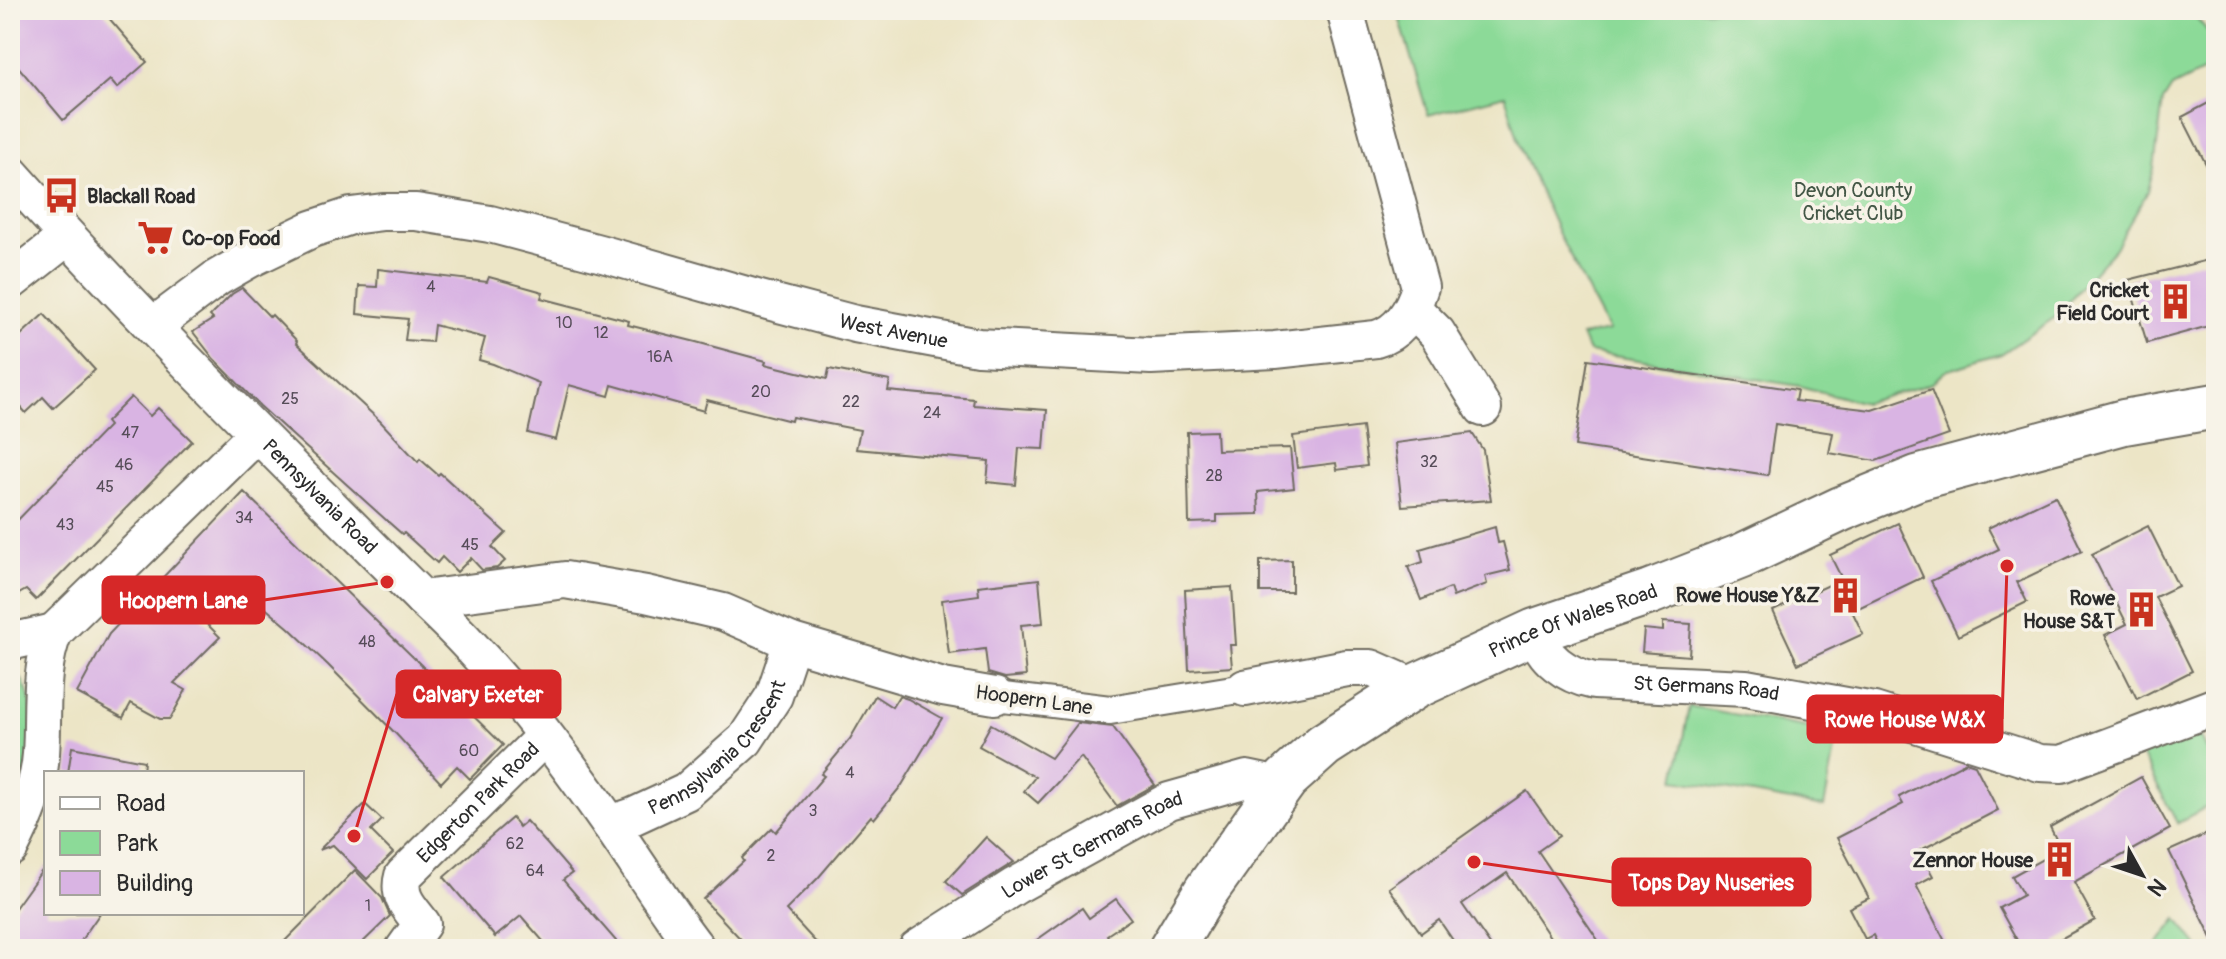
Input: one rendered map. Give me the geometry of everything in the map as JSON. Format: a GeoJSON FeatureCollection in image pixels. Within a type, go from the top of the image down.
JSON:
{"type":"FeatureCollection","features":[{"type":"Feature","properties":{"kind":"street"},"geometry":{"type":"LineString","coordinates":[[1345,10],[1420,287],[1413,309],[1437,333],[1483,408]]}},
{"type":"Feature","properties":{"kind":"street","name":"Pennsylvania Road"},"geometry":{"type":"LineString","coordinates":[[10,173],[67,237],[257,434],[481,656],[610,824],[697,949]]}},
{"type":"Feature","properties":{"kind":"street","name":"West Avenue"},"geometry":{"type":"LineString","coordinates":[[153,326],[217,278],[250,259],[312,229],[351,216],[383,212],[416,212],[490,224],[841,321],[978,347],[1151,356],[1275,350],[1386,336],[1413,309]]}},
{"type":"Feature","properties":{"kind":"street"},"geometry":{"type":"LineString","coordinates":[[10,282],[67,237]]}},
{"type":"Feature","properties":{"kind":"street","name":"Prince Of Wales Road"},"geometry":{"type":"LineString","coordinates":[[1171,949],[1206,891],[1280,786],[1324,745],[1414,687],[1535,631],[1650,592],[1742,556],[1841,509],[1917,478],[2124,422],[2216,406]]}},
{"type":"Feature","properties":{"kind":"street"},"geometry":{"type":"LineString","coordinates":[[10,848],[38,778],[43,671],[46,650],[54,632],[257,434]]}},
{"type":"Feature","properties":{"kind":"street","name":"Hoopern Lane"},"geometry":{"type":"LineString","coordinates":[[423,599],[565,580],[723,612],[792,642],[943,687],[1110,710],[1347,668],[1371,668],[1414,687]]}},
{"type":"Feature","properties":{"kind":"street","name":"St Germans Road"},"geometry":{"type":"LineString","coordinates":[[1535,631],[1540,647],[1558,666],[1577,677],[1594,681],[1746,688],[1874,711],[2040,763],[2062,764],[2216,706]]}},
{"type":"Feature","properties":{"kind":"street"},"geometry":{"type":"LineString","coordinates":[[10,642],[54,632]]}},
{"type":"Feature","properties":{"kind":"street","name":"Pennsylvania Crescent"},"geometry":{"type":"LineString","coordinates":[[610,824],[686,792],[745,740],[774,696],[792,642]]}},
{"type":"Feature","properties":{"kind":"street","name":"Edgerton Park Road"},"geometry":{"type":"LineString","coordinates":[[404,949],[422,924],[403,899],[400,887],[403,876],[545,736]]}},
{"type":"Feature","properties":{"kind":"street","name":"Lower St Germans Road"},"geometry":{"type":"LineString","coordinates":[[917,949],[1015,886],[1169,801],[1247,779],[1280,786]]}},
{"type":"Feature","properties":{"kind":"green space","name":"Devon County Cricket Club"},"geometry":{"type":"Polygon","coordinates":[[[1397,10],[2190,10],[2216,41],[2216,65],[2172,87],[2163,101],[2148,191],[2115,248],[2054,318],[2001,354],[1945,371],[1932,383],[1864,403],[1799,386],[1589,352],[1581,336],[1609,331],[1562,241],[1521,149],[1505,95],[1428,115],[1397,10]]]}},
{"type":"Feature","properties":{"kind":"green space"},"geometry":{"type":"Polygon","coordinates":[[[10,667],[27,691],[33,723],[29,761],[10,817],[10,667]]]}},
{"type":"Feature","properties":{"kind":"green space"},"geometry":{"type":"Polygon","coordinates":[[[1689,706],[1838,733],[1824,807],[1675,780],[1689,706]]]}},
{"type":"Feature","properties":{"kind":"green space"},"geometry":{"type":"Polygon","coordinates":[[[2196,727],[2216,769],[2216,802],[2177,823],[2138,749],[2196,727]]]}},
{"type":"Feature","properties":{"kind":"green space"},"geometry":{"type":"Polygon","coordinates":[[[2177,919],[2200,949],[2154,949],[2177,919]]]}},
{"type":"Feature","properties":{"kind":"building"},"geometry":{"type":"Polygon","coordinates":[[[10,10],[102,10],[147,62],[117,88],[110,80],[63,120],[10,57],[10,10]]]}},
{"type":"Feature","properties":{"kind":"building"},"geometry":{"type":"Polygon","coordinates":[[[2216,99],[2216,184],[2182,117],[2216,99]]]}},
{"type":"Feature","properties":{"kind":"building","name":"Cricket Field Court"},"geometry":{"type":"Polygon","coordinates":[[[2216,258],[2216,324],[2147,343],[2128,280],[2216,258]]]}},
{"type":"Feature","properties":{"kind":"building"},"geometry":{"type":"Polygon","coordinates":[[[378,269],[487,282],[489,277],[543,292],[541,298],[629,321],[628,325],[827,379],[829,369],[890,381],[888,391],[974,399],[973,405],[1047,410],[1044,449],[1019,448],[1016,485],[987,482],[989,461],[856,449],[860,430],[792,417],[791,421],[707,400],[704,411],[612,385],[609,396],[569,385],[556,440],[528,433],[539,383],[479,360],[485,338],[434,325],[432,342],[405,340],[408,319],[357,314],[359,286],[377,287],[378,269]]]}},
{"type":"Feature","properties":{"kind":"building"},"geometry":{"type":"Polygon","coordinates":[[[242,288],[380,421],[418,462],[420,459],[438,475],[440,473],[506,533],[492,547],[505,561],[497,568],[482,570],[471,558],[457,572],[442,557],[437,563],[260,406],[214,359],[193,332],[213,319],[210,316],[242,288]]]}},
{"type":"Feature","properties":{"kind":"building"},"geometry":{"type":"Polygon","coordinates":[[[44,314],[95,370],[53,408],[43,397],[26,413],[10,395],[10,345],[44,314]]]}},
{"type":"Feature","properties":{"kind":"building"},"geometry":{"type":"Polygon","coordinates":[[[1588,359],[1797,390],[1795,401],[1872,410],[1931,390],[1949,435],[1876,461],[1829,453],[1833,433],[1775,424],[1768,475],[1575,446],[1588,359]]]}},
{"type":"Feature","properties":{"kind":"building"},"geometry":{"type":"Polygon","coordinates":[[[131,397],[150,416],[158,408],[192,441],[36,600],[26,590],[10,599],[10,528],[109,426],[106,422],[131,397]]]}},
{"type":"Feature","properties":{"kind":"building"},"geometry":{"type":"Polygon","coordinates":[[[1362,427],[1367,466],[1337,470],[1336,463],[1297,468],[1293,436],[1362,427]]]}},
{"type":"Feature","properties":{"kind":"building"},"geometry":{"type":"Polygon","coordinates":[[[1216,431],[1217,450],[1290,448],[1294,488],[1258,492],[1259,514],[1217,515],[1217,522],[1189,523],[1187,432],[1216,431]]]}},
{"type":"Feature","properties":{"kind":"building"},"geometry":{"type":"Polygon","coordinates":[[[1472,433],[1483,450],[1491,500],[1402,506],[1395,443],[1472,433]]]}},
{"type":"Feature","properties":{"kind":"building"},"geometry":{"type":"Polygon","coordinates":[[[244,492],[503,745],[470,779],[457,766],[441,783],[328,665],[231,580],[197,614],[220,637],[174,683],[186,690],[170,719],[160,719],[131,703],[123,718],[77,693],[109,634],[244,492]]]}},
{"type":"Feature","properties":{"kind":"building"},"geometry":{"type":"Polygon","coordinates":[[[2055,496],[2082,551],[2017,582],[2027,602],[1958,636],[1931,581],[1999,549],[1988,528],[2055,496]]]}},
{"type":"Feature","properties":{"kind":"building","name":"Rowe House Y&Z"},"geometry":{"type":"Polygon","coordinates":[[[1898,523],[1923,577],[1852,611],[1863,634],[1798,664],[1773,611],[1842,579],[1830,555],[1898,523]]]}},
{"type":"Feature","properties":{"kind":"building","name":"Rowe House S&T"},"geometry":{"type":"Polygon","coordinates":[[[2148,526],[2178,586],[2155,597],[2192,671],[2137,699],[2105,635],[2127,624],[2092,554],[2148,526]]]}},
{"type":"Feature","properties":{"kind":"building"},"geometry":{"type":"Polygon","coordinates":[[[1495,527],[1498,543],[1503,542],[1510,570],[1485,576],[1487,584],[1453,597],[1450,588],[1421,600],[1408,567],[1423,562],[1420,549],[1495,527]]]}},
{"type":"Feature","properties":{"kind":"building"},"geometry":{"type":"Polygon","coordinates":[[[1292,560],[1292,592],[1260,592],[1260,561],[1292,560]]]}},
{"type":"Feature","properties":{"kind":"building"},"geometry":{"type":"Polygon","coordinates":[[[1039,579],[1043,623],[1021,625],[1026,676],[1005,678],[988,673],[985,649],[949,654],[942,600],[979,595],[978,586],[1039,579]]]}},
{"type":"Feature","properties":{"kind":"building"},"geometry":{"type":"Polygon","coordinates":[[[1232,587],[1236,645],[1230,645],[1232,667],[1189,670],[1185,590],[1232,587]]]}},
{"type":"Feature","properties":{"kind":"building"},"geometry":{"type":"Polygon","coordinates":[[[1663,622],[1691,624],[1689,656],[1642,652],[1644,629],[1663,631],[1663,622]]]}},
{"type":"Feature","properties":{"kind":"building"},"geometry":{"type":"Polygon","coordinates":[[[875,696],[892,707],[899,696],[942,718],[902,785],[874,819],[871,816],[786,910],[822,949],[750,949],[703,899],[744,861],[742,858],[772,828],[776,832],[824,776],[821,774],[850,739],[875,696]]]}},
{"type":"Feature","properties":{"kind":"building"},"geometry":{"type":"Polygon","coordinates":[[[1078,723],[1113,727],[1155,785],[1117,806],[1081,757],[1038,803],[1024,791],[1035,777],[979,746],[991,724],[1051,758],[1078,723]]]}},
{"type":"Feature","properties":{"kind":"building"},"geometry":{"type":"Polygon","coordinates":[[[72,747],[144,761],[143,771],[68,771],[72,747]]]}},
{"type":"Feature","properties":{"kind":"building"},"geometry":{"type":"Polygon","coordinates":[[[1966,762],[1975,765],[1998,810],[1919,851],[1933,876],[1916,885],[1949,949],[1880,949],[1873,935],[1865,939],[1849,908],[1869,898],[1837,838],[1903,804],[1899,797],[1966,762]]]}},
{"type":"Feature","properties":{"kind":"building","name":"Zennor House"},"geometry":{"type":"Polygon","coordinates":[[[2141,777],[2170,829],[2074,882],[2095,920],[2055,942],[2059,949],[2022,949],[1999,908],[2023,895],[2012,876],[2061,849],[2050,827],[2141,777]]]}},
{"type":"Feature","properties":{"kind":"building"},"geometry":{"type":"Polygon","coordinates":[[[1527,791],[1559,836],[1538,851],[1604,949],[1558,949],[1507,873],[1462,904],[1493,949],[1459,949],[1439,920],[1421,933],[1389,888],[1527,791]]]}},
{"type":"Feature","properties":{"kind":"building"},"geometry":{"type":"Polygon","coordinates":[[[365,804],[382,820],[371,831],[393,853],[367,879],[333,845],[319,850],[365,804]]]}},
{"type":"Feature","properties":{"kind":"building"},"geometry":{"type":"Polygon","coordinates":[[[512,818],[519,827],[526,821],[572,873],[563,880],[623,949],[550,949],[521,916],[495,937],[444,877],[512,818]]]}},
{"type":"Feature","properties":{"kind":"building"},"geometry":{"type":"Polygon","coordinates":[[[2216,830],[2216,946],[2169,851],[2216,830]]]}},
{"type":"Feature","properties":{"kind":"building"},"geometry":{"type":"Polygon","coordinates":[[[986,837],[1014,862],[962,895],[946,881],[986,837]]]}},
{"type":"Feature","properties":{"kind":"building"},"geometry":{"type":"Polygon","coordinates":[[[44,868],[44,915],[99,915],[75,949],[10,949],[10,915],[44,868]]]}},
{"type":"Feature","properties":{"kind":"building"},"geometry":{"type":"Polygon","coordinates":[[[355,870],[382,898],[390,916],[356,949],[277,949],[355,870]]]}},
{"type":"Feature","properties":{"kind":"building"},"geometry":{"type":"Polygon","coordinates":[[[1116,899],[1131,919],[1107,935],[1117,949],[1024,949],[1082,908],[1089,918],[1116,899]]]}},
{"type":"Feature","properties":{"kind":"place","name":"Blackall Road"},"geometry":{"type":"Point","coordinates":[61,196]}},
{"type":"Feature","properties":{"kind":"place","name":"Co-op Food"},"geometry":{"type":"Point","coordinates":[156,238]}},
{"type":"Feature","properties":{"kind":"place","name":"Cricket Field Court"},"geometry":{"type":"Point","coordinates":[2175,302]}},
{"type":"Feature","properties":{"kind":"place","name":"Rowe House W&X"},"geometry":{"type":"Point","coordinates":[2007,566]}},
{"type":"Feature","properties":{"kind":"place","name":"Hoopern Lane"},"geometry":{"type":"Point","coordinates":[387,582]}},
{"type":"Feature","properties":{"kind":"place","name":"Rowe House Y&Z"},"geometry":{"type":"Point","coordinates":[1846,595]}},
{"type":"Feature","properties":{"kind":"place","name":"Rowe House S&T"},"geometry":{"type":"Point","coordinates":[2141,610]}},
{"type":"Feature","properties":{"kind":"place","name":"Calvary Exeter"},"geometry":{"type":"Point","coordinates":[354,836]}},
{"type":"Feature","properties":{"kind":"place","name":"Zennor House"},"geometry":{"type":"Point","coordinates":[2059,860]}},
{"type":"Feature","properties":{"kind":"place","name":"Tops Day Nuseries"},"geometry":{"type":"Point","coordinates":[1474,862]}}]}
